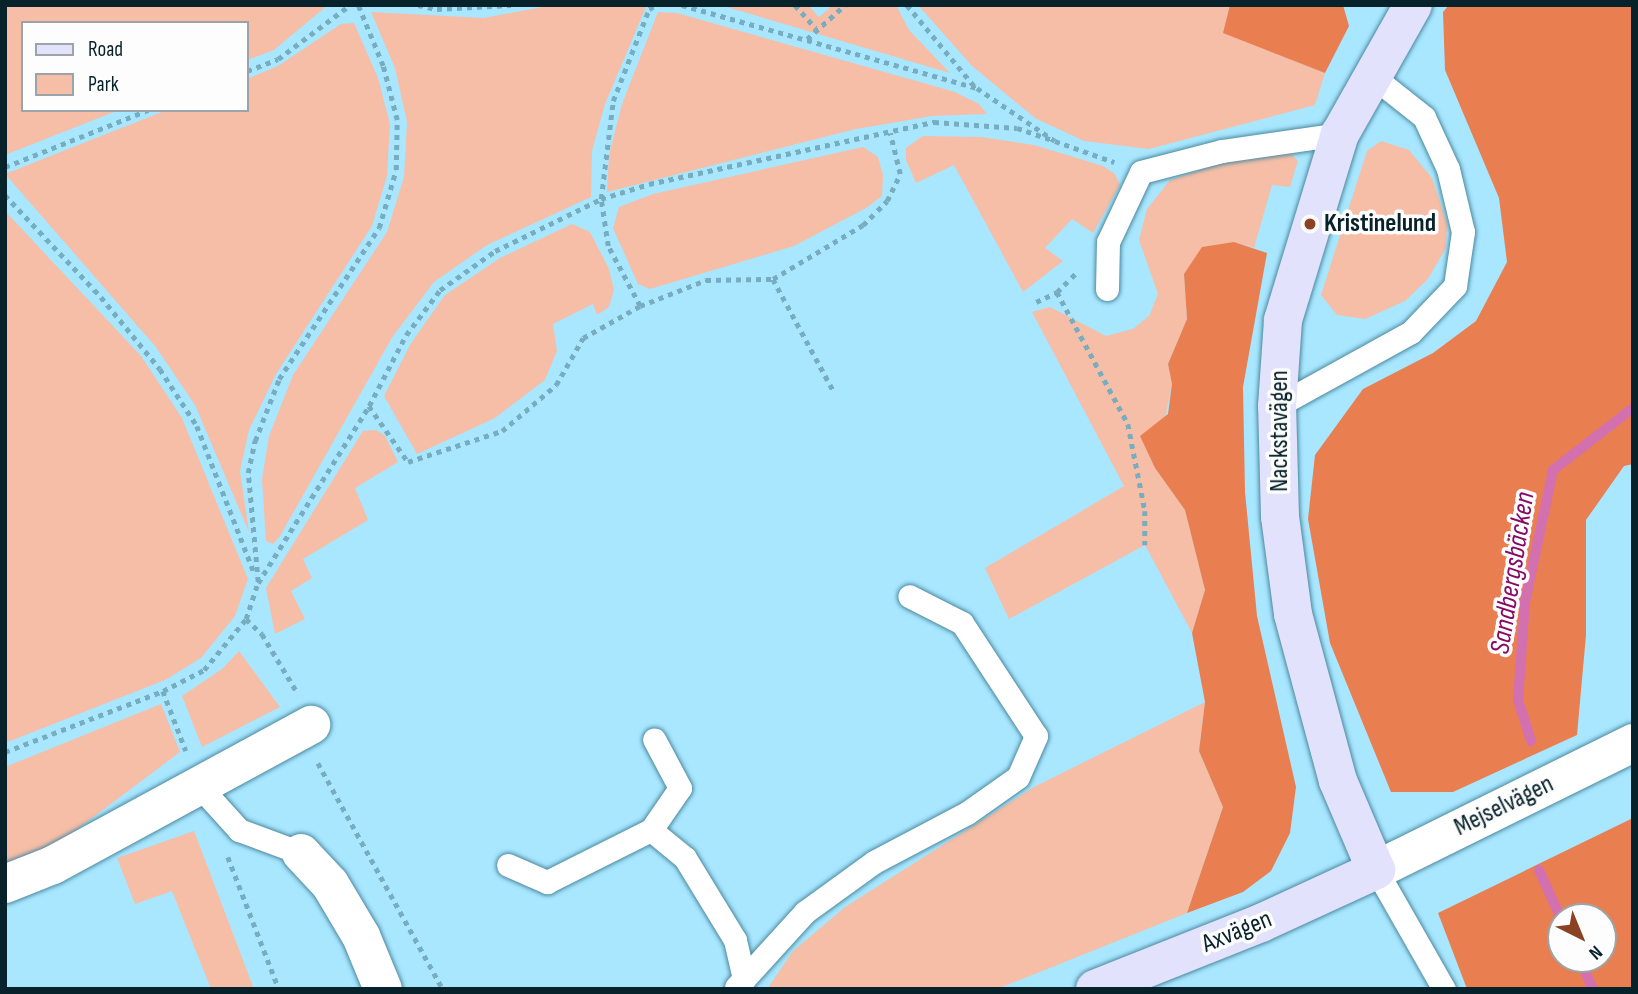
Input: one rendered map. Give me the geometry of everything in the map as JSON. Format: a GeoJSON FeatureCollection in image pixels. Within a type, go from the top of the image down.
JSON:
{"type":"FeatureCollection","features":[{"type":"Feature","properties":{"kind":"street","name":"Nackstavägen"},"geometry":{"type":"LineString","coordinates":[[1376,870],[1338,781],[1293,614],[1280,517],[1277,407],[1283,320],[1340,134],[1413,5]]}},
{"type":"Feature","properties":{"kind":"street"},"geometry":{"type":"LineString","coordinates":[[5,884],[53,865],[201,788],[312,725]]}},
{"type":"Feature","properties":{"kind":"street","name":"Mejselvägen"},"geometry":{"type":"LineString","coordinates":[[1376,870],[1633,743]]}},
{"type":"Feature","properties":{"kind":"street"},"geometry":{"type":"LineString","coordinates":[[301,853],[330,884],[361,936],[383,989]]}},
{"type":"Feature","properties":{"kind":"street","name":"Axvägen"},"geometry":{"type":"LineString","coordinates":[[1095,989],[1261,923],[1376,870]]}},
{"type":"Feature","properties":{"kind":"lane"},"geometry":{"type":"LineString","coordinates":[[1277,407],[1411,332],[1455,286],[1463,232],[1448,169],[1424,117],[1372,76]]}},
{"type":"Feature","properties":{"kind":"lane"},"geometry":{"type":"LineString","coordinates":[[1107,289],[1108,242],[1141,172],[1222,151],[1340,134]]}},
{"type":"Feature","properties":{"kind":"lane"},"geometry":{"type":"LineString","coordinates":[[739,984],[805,912],[874,862],[967,813],[1018,777],[1036,736],[962,623],[909,596]]}},
{"type":"Feature","properties":{"kind":"lane"},"geometry":{"type":"LineString","coordinates":[[508,865],[547,882],[651,830],[680,788],[654,739]]}},
{"type":"Feature","properties":{"kind":"lane"},"geometry":{"type":"LineString","coordinates":[[201,788],[239,830],[301,853]]}},
{"type":"Feature","properties":{"kind":"lane"},"geometry":{"type":"LineString","coordinates":[[651,830],[685,858],[735,940],[739,984]]}},
{"type":"Feature","properties":{"kind":"lane"},"geometry":{"type":"LineString","coordinates":[[1376,870],[1444,989]]}},
{"type":"Feature","properties":{"kind":"path"},"geometry":{"type":"LineString","coordinates":[[248,71],[278,59],[350,5]]}},
{"type":"Feature","properties":{"kind":"path"},"geometry":{"type":"LineString","coordinates":[[258,583],[248,473],[256,441],[279,379],[379,228],[396,170],[397,120],[383,66],[358,5]]}},
{"type":"Feature","properties":{"kind":"path"},"geometry":{"type":"LineString","coordinates":[[418,5],[437,9],[511,5]]}},
{"type":"Feature","properties":{"kind":"path"},"geometry":{"type":"LineString","coordinates":[[640,306],[608,246],[601,199],[613,101],[649,9],[656,5]]}},
{"type":"Feature","properties":{"kind":"path"},"geometry":{"type":"LineString","coordinates":[[682,5],[977,88]]}},
{"type":"Feature","properties":{"kind":"path"},"geometry":{"type":"LineString","coordinates":[[795,5],[816,28]]}},
{"type":"Feature","properties":{"kind":"path"},"geometry":{"type":"LineString","coordinates":[[807,39],[816,28],[845,5]]}},
{"type":"Feature","properties":{"kind":"path"},"geometry":{"type":"LineString","coordinates":[[906,5],[977,88],[1055,141]]}},
{"type":"Feature","properties":{"kind":"path"},"geometry":{"type":"LineString","coordinates":[[5,167],[143,112]]}},
{"type":"Feature","properties":{"kind":"path"},"geometry":{"type":"LineString","coordinates":[[163,691],[204,670],[246,619],[258,583],[369,406],[406,335],[440,290],[495,251],[601,199],[842,140],[890,133],[934,122],[1017,128],[1141,172]]}},
{"type":"Feature","properties":{"kind":"path"},"geometry":{"type":"LineString","coordinates":[[369,406],[408,462],[502,431],[556,385],[583,338],[640,306],[706,280],[773,279],[863,225],[887,201],[900,174],[890,133]]}},
{"type":"Feature","properties":{"kind":"path"},"geometry":{"type":"LineString","coordinates":[[5,195],[101,297],[167,380],[197,426],[258,583]]}},
{"type":"Feature","properties":{"kind":"path"},"geometry":{"type":"LineString","coordinates":[[1036,302],[1057,292],[1108,242]]}},
{"type":"Feature","properties":{"kind":"path"},"geometry":{"type":"LineString","coordinates":[[773,279],[834,392]]}},
{"type":"Feature","properties":{"kind":"path"},"geometry":{"type":"LineString","coordinates":[[1057,292],[1128,424],[1145,511],[1145,545]]}},
{"type":"Feature","properties":{"kind":"path"},"geometry":{"type":"LineString","coordinates":[[246,619],[262,634],[302,699],[312,725],[315,758],[443,989]]}},
{"type":"Feature","properties":{"kind":"green space"},"geometry":{"type":"Polygon","coordinates":[[[5,5],[328,5],[274,50],[248,60],[248,21],[21,21],[21,112],[114,112],[5,155],[5,5]]]}},
{"type":"Feature","properties":{"kind":"green space"},"geometry":{"type":"Polygon","coordinates":[[[553,5],[646,7],[605,104],[592,151],[591,197],[487,245],[434,282],[393,336],[280,536],[273,544],[266,541],[262,479],[269,436],[293,375],[387,232],[404,177],[407,122],[395,68],[371,12],[484,18],[553,5]]]}},
{"type":"Feature","properties":{"kind":"green space"},"geometry":{"type":"Polygon","coordinates":[[[720,5],[808,5],[819,17],[833,5],[896,5],[909,30],[950,73],[720,5]]]}},
{"type":"Feature","properties":{"kind":"green space"},"geometry":{"type":"Polygon","coordinates":[[[918,5],[1230,5],[1224,33],[1325,73],[1315,105],[1149,149],[1084,141],[1035,118],[972,66],[918,5]]]}},
{"type":"Feature","properties":{"kind":"green space"},"geometry":{"type":"Polygon","coordinates":[[[658,12],[677,13],[955,92],[979,104],[987,114],[932,116],[856,129],[607,192],[609,155],[622,104],[658,12]]]}},
{"type":"Feature","properties":{"kind":"green space"},"geometry":{"type":"Polygon","coordinates":[[[354,23],[378,78],[390,124],[387,176],[372,226],[276,374],[249,430],[240,471],[249,532],[195,405],[155,346],[5,174],[162,112],[248,112],[248,79],[278,66],[341,24],[354,23]]]}},
{"type":"Feature","properties":{"kind":"green space"},"geometry":{"type":"Polygon","coordinates":[[[923,136],[981,137],[1034,145],[1103,166],[1115,174],[1120,185],[1093,233],[1072,219],[1045,248],[1063,261],[1023,292],[954,165],[916,183],[906,160],[906,148],[923,136]]]}},
{"type":"Feature","properties":{"kind":"green space"},"geometry":{"type":"Polygon","coordinates":[[[1381,141],[1409,150],[1432,178],[1447,223],[1446,248],[1428,279],[1405,301],[1365,319],[1337,315],[1321,295],[1367,151],[1381,141]]]}},
{"type":"Feature","properties":{"kind":"green space"},"geometry":{"type":"Polygon","coordinates":[[[863,147],[878,157],[883,175],[882,196],[866,208],[794,246],[650,289],[638,284],[613,228],[619,207],[653,194],[863,147]]]}},
{"type":"Feature","properties":{"kind":"green space"},"geometry":{"type":"Polygon","coordinates":[[[1285,147],[1298,161],[1290,187],[1272,185],[1254,248],[1234,242],[1184,274],[1187,319],[1168,364],[1172,384],[1155,468],[1185,510],[1205,590],[1192,633],[1145,545],[1009,619],[985,568],[1124,486],[1032,312],[1050,307],[1106,336],[1133,329],[1149,316],[1158,294],[1139,240],[1147,209],[1170,180],[1257,151],[1285,147]]]}},
{"type":"Feature","properties":{"kind":"green space"},"geometry":{"type":"Polygon","coordinates":[[[5,211],[141,356],[182,418],[248,579],[235,616],[201,658],[165,680],[5,743],[5,211]]]}},
{"type":"Feature","properties":{"kind":"green space"},"geometry":{"type":"Polygon","coordinates":[[[572,224],[590,232],[609,269],[614,290],[609,307],[597,315],[593,304],[553,324],[557,351],[545,380],[495,418],[417,454],[384,396],[411,343],[445,295],[500,258],[572,224]]]}},
{"type":"Feature","properties":{"kind":"green space"},"geometry":{"type":"Polygon","coordinates":[[[376,430],[385,436],[398,462],[355,488],[368,520],[303,559],[312,578],[291,591],[305,619],[275,634],[266,588],[363,431],[376,430]]]}},
{"type":"Feature","properties":{"kind":"green space"},"geometry":{"type":"Polygon","coordinates":[[[239,651],[280,707],[202,747],[182,696],[222,669],[239,651]]]}},
{"type":"Feature","properties":{"kind":"green space"},"geometry":{"type":"Polygon","coordinates":[[[1205,702],[1199,751],[1223,807],[1187,913],[997,989],[767,989],[793,951],[845,907],[1034,787],[1205,702]]]}},
{"type":"Feature","properties":{"kind":"green space"},"geometry":{"type":"Polygon","coordinates":[[[161,704],[180,752],[55,846],[5,866],[5,767],[161,704]]]}},
{"type":"Feature","properties":{"kind":"green space"},"geometry":{"type":"Polygon","coordinates":[[[194,831],[254,989],[211,989],[172,891],[135,904],[117,858],[194,831]]]}},
{"type":"Feature","properties":{"kind":"shaded area"},"geometry":{"type":"Polygon","coordinates":[[[1230,5],[1343,5],[1349,26],[1325,73],[1223,33],[1230,5]]]}},
{"type":"Feature","properties":{"kind":"shaded area"},"geometry":{"type":"Polygon","coordinates":[[[1449,5],[1633,5],[1633,464],[1624,466],[1586,520],[1586,635],[1577,735],[1453,792],[1391,792],[1330,643],[1308,519],[1315,455],[1363,389],[1433,353],[1476,321],[1507,262],[1499,198],[1445,70],[1443,12],[1449,5]]]}},
{"type":"Feature","properties":{"kind":"shaded area"},"geometry":{"type":"Polygon","coordinates":[[[1234,242],[1267,253],[1243,387],[1245,492],[1257,616],[1296,787],[1290,833],[1271,871],[1243,892],[1187,913],[1223,807],[1199,751],[1205,702],[1192,633],[1205,590],[1185,510],[1155,468],[1140,436],[1168,414],[1172,384],[1168,364],[1187,319],[1184,274],[1202,247],[1234,242]]]}},
{"type":"Feature","properties":{"kind":"shaded area"},"geometry":{"type":"Polygon","coordinates":[[[1633,818],[1633,989],[1467,989],[1438,913],[1633,818]]]}},
{"type":"Feature","properties":{"kind":"waterway","name":"Sandbergsbäcken"},"geometry":{"type":"LineString","coordinates":[[1531,741],[1518,700],[1525,602],[1553,470],[1633,408]]}},
{"type":"Feature","properties":{"kind":"waterway","name":"Sandbergsbäcken"},"geometry":{"type":"LineString","coordinates":[[1539,870],[1554,903]]}},
{"type":"Feature","properties":{"kind":"waterway","name":"Sandbergsbäcken"},"geometry":{"type":"LineString","coordinates":[[1586,973],[1593,989]]}},
{"type":"Feature","properties":{"kind":"place","name":"Kristinelund"},"geometry":{"type":"Point","coordinates":[1310,224]}}]}
